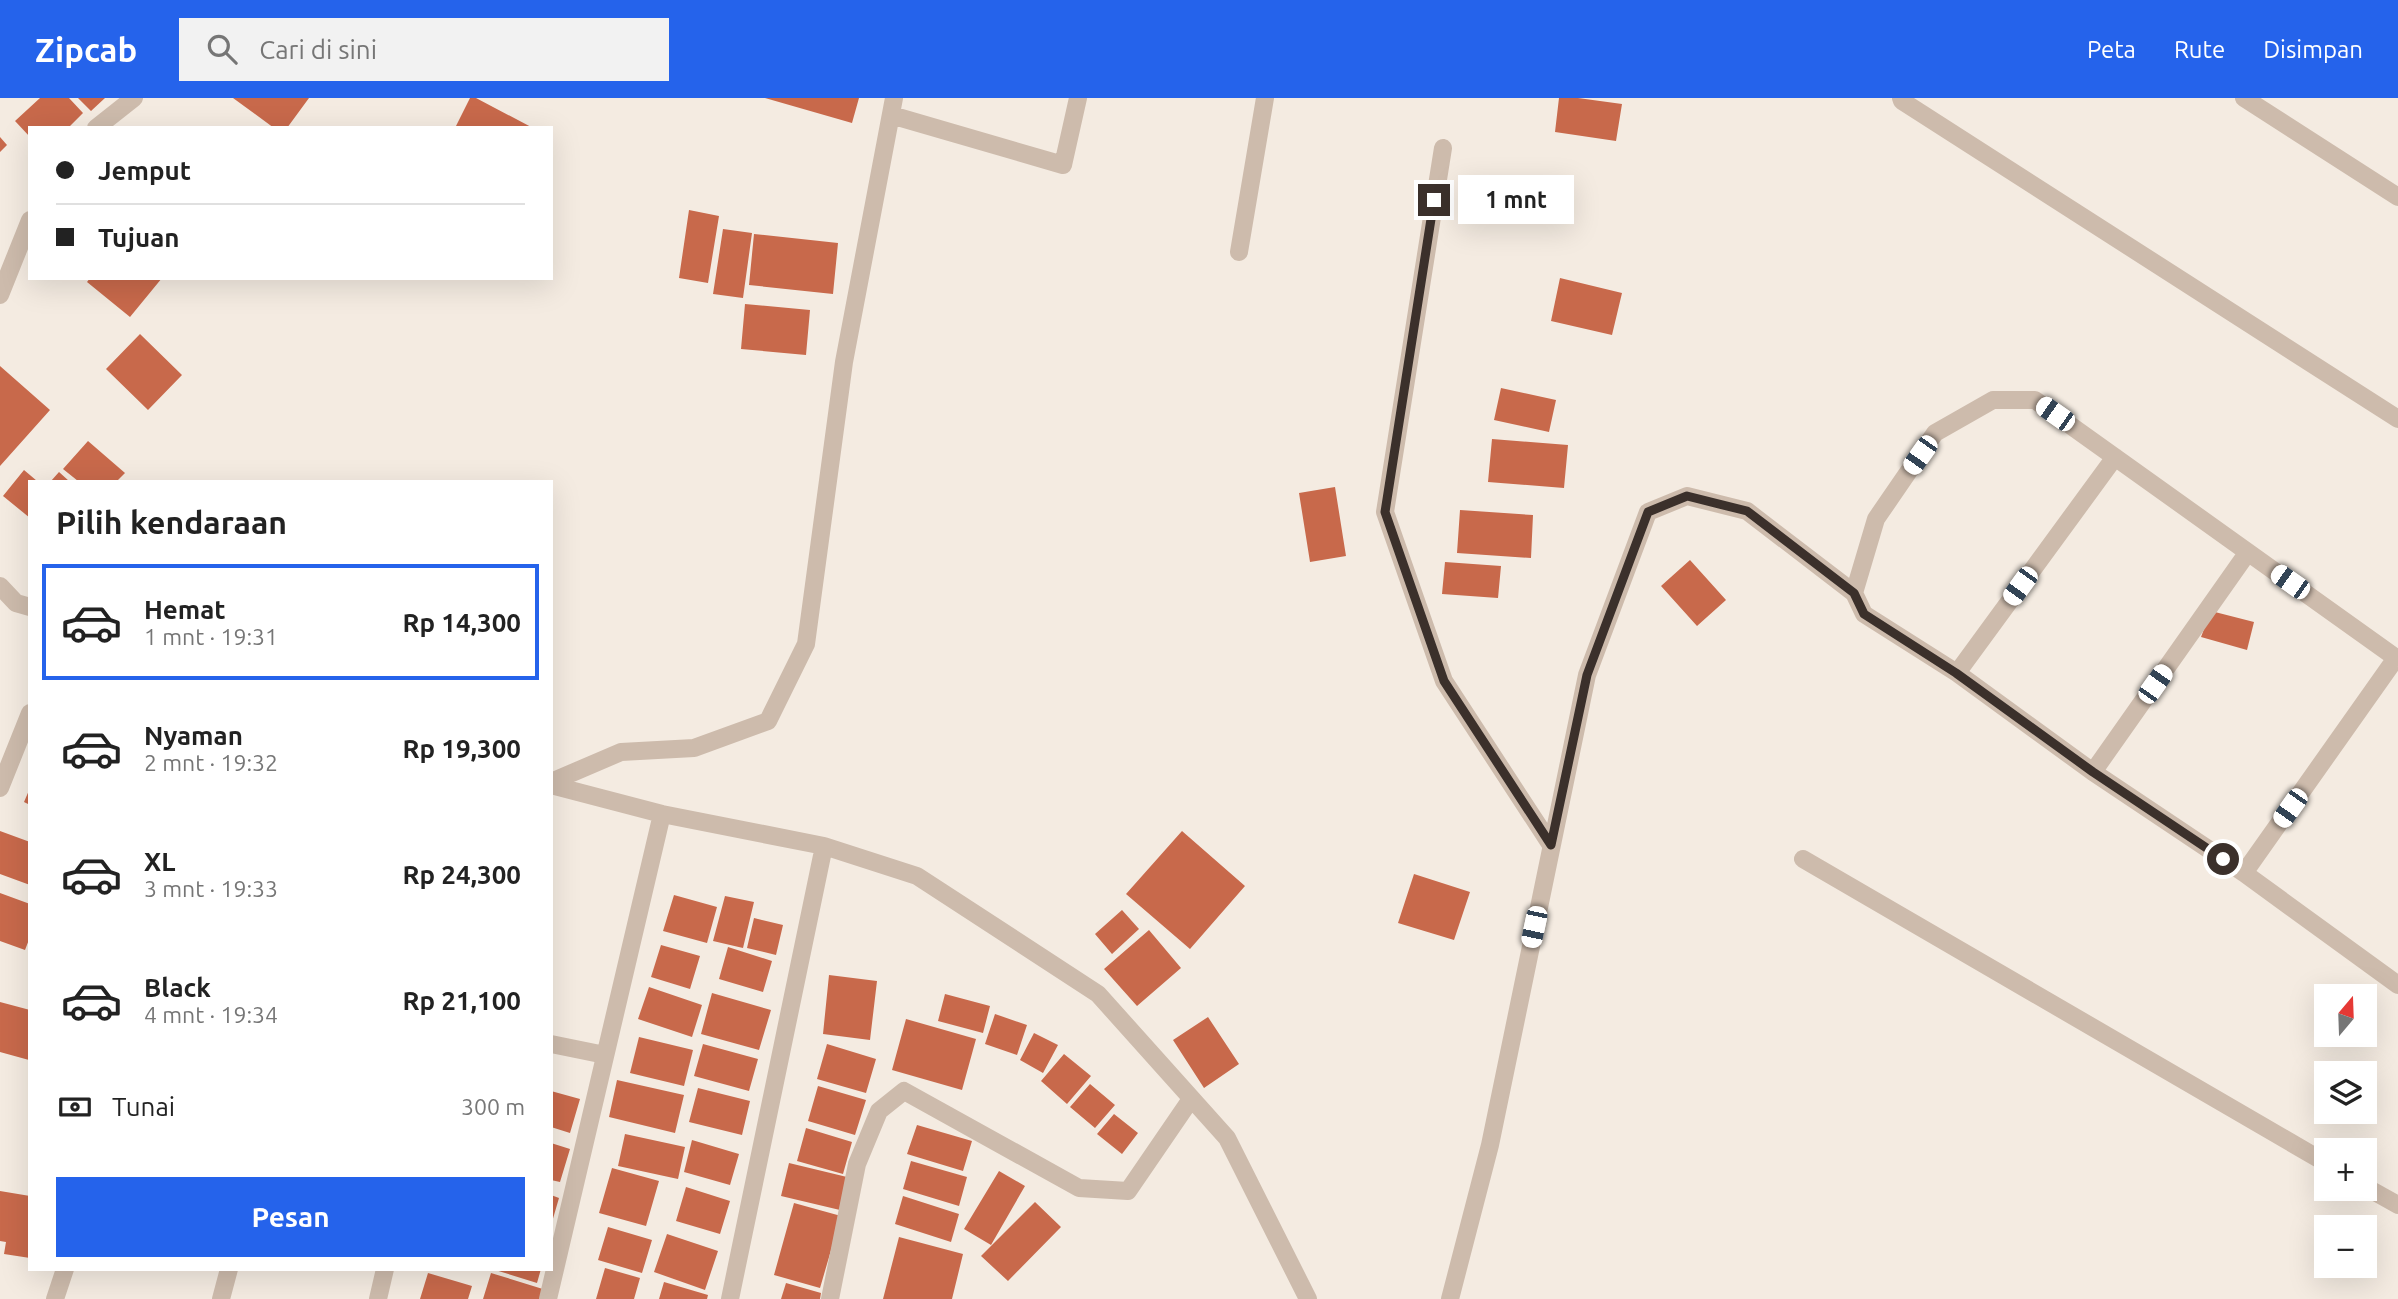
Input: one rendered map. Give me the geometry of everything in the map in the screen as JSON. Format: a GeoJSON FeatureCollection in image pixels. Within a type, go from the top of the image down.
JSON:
{"type":"FeatureCollection","features":[{"type":"Feature","properties":{"kind":"street"},"geometry":{"type":"LineString","coordinates":[[99,126],[134,98]]}},
{"type":"Feature","properties":{"kind":"street"},"geometry":{"type":"LineString","coordinates":[[553,782],[621,752],[694,748],[768,720],[806,644],[844,362],[893,106],[1063,165],[1078,98]]}},
{"type":"Feature","properties":{"kind":"street"},"geometry":{"type":"LineString","coordinates":[[1239,252],[1265,98]]}},
{"type":"Feature","properties":{"kind":"street"},"geometry":{"type":"LineString","coordinates":[[1901,98],[2398,419]]}},
{"type":"Feature","properties":{"kind":"street"},"geometry":{"type":"LineString","coordinates":[[2244,98],[2398,197]]}},
{"type":"Feature","properties":{"kind":"street"},"geometry":{"type":"LineString","coordinates":[[1443,148],[1385,512],[1444,681],[1551,845]]}},
{"type":"Feature","properties":{"kind":"street"},"geometry":{"type":"LineString","coordinates":[[0,295],[28,225]]}},
{"type":"Feature","properties":{"kind":"street"},"geometry":{"type":"LineString","coordinates":[[1854,593],[1876,519],[1935,433],[1993,400],[2035,400],[2248,552],[2397,659],[2244,873]]}},
{"type":"Feature","properties":{"kind":"street"},"geometry":{"type":"LineString","coordinates":[[1956,673],[2115,457]]}},
{"type":"Feature","properties":{"kind":"street"},"geometry":{"type":"LineString","coordinates":[[1450,1299],[1490,1145],[1587,675],[1648,512],[1687,496],[1747,511],[1854,593],[1864,614],[1956,673],[2093,772],[2396,979]]}},
{"type":"Feature","properties":{"kind":"street"},"geometry":{"type":"LineString","coordinates":[[2093,772],[2248,552]]}},
{"type":"Feature","properties":{"kind":"street"},"geometry":{"type":"LineString","coordinates":[[0,586],[16,603],[28,606]]}},
{"type":"Feature","properties":{"kind":"street"},"geometry":{"type":"LineString","coordinates":[[0,788],[28,718]]}},
{"type":"Feature","properties":{"kind":"street"},"geometry":{"type":"LineString","coordinates":[[553,784],[662,814],[824,846],[917,876],[1098,994],[1227,1138],[1308,1299]]}},
{"type":"Feature","properties":{"kind":"street"},"geometry":{"type":"LineString","coordinates":[[548,1299],[662,814]]}},
{"type":"Feature","properties":{"kind":"street"},"geometry":{"type":"LineString","coordinates":[[730,1299],[824,846]]}},
{"type":"Feature","properties":{"kind":"street"},"geometry":{"type":"LineString","coordinates":[[1803,859],[2314,1156]]}},
{"type":"Feature","properties":{"kind":"street"},"geometry":{"type":"LineString","coordinates":[[553,1045],[605,1055]]}},
{"type":"Feature","properties":{"kind":"street"},"geometry":{"type":"LineString","coordinates":[[830,1299],[858,1164],[879,1111],[904,1091],[1079,1188],[1128,1191],[1191,1099]]}},
{"type":"Feature","properties":{"kind":"street"},"geometry":{"type":"LineString","coordinates":[[2377,1193],[2398,1205]]}},
{"type":"Feature","properties":{"kind":"street"},"geometry":{"type":"LineString","coordinates":[[55,1299],[64,1271]]}},
{"type":"Feature","properties":{"kind":"street"},"geometry":{"type":"LineString","coordinates":[[221,1299],[228,1271]]}},
{"type":"Feature","properties":{"kind":"street"},"geometry":{"type":"LineString","coordinates":[[378,1299],[385,1271]]}},
{"type":"Feature","properties":{"kind":"building"},"geometry":{"type":"Polygon","coordinates":[[[40,98],[69,98],[83,113],[70,126],[28,126],[28,135],[15,121],[40,98]]]}},
{"type":"Feature","properties":{"kind":"building"},"geometry":{"type":"Polygon","coordinates":[[[78,98],[105,98],[91,111],[78,98]]]}},
{"type":"Feature","properties":{"kind":"building"},"geometry":{"type":"Polygon","coordinates":[[[233,98],[309,98],[288,126],[271,126],[233,98]]]}},
{"type":"Feature","properties":{"kind":"building"},"geometry":{"type":"Polygon","coordinates":[[[470,98],[476,98],[529,126],[456,126],[470,98]]]}},
{"type":"Feature","properties":{"kind":"building"},"geometry":{"type":"Polygon","coordinates":[[[765,98],[859,98],[852,123],[765,98]]]}},
{"type":"Feature","properties":{"kind":"building"},"geometry":{"type":"Polygon","coordinates":[[[1559,98],[1622,104],[1616,141],[1555,132],[1559,98]]]}},
{"type":"Feature","properties":{"kind":"building"},"geometry":{"type":"Polygon","coordinates":[[[0,137],[7,145],[0,152],[0,137]]]}},
{"type":"Feature","properties":{"kind":"building"},"geometry":{"type":"Polygon","coordinates":[[[689,210],[719,216],[708,283],[679,278],[689,210]]]}},
{"type":"Feature","properties":{"kind":"building"},"geometry":{"type":"Polygon","coordinates":[[[723,229],[752,233],[743,298],[713,294],[723,229]]]}},
{"type":"Feature","properties":{"kind":"building"},"geometry":{"type":"Polygon","coordinates":[[[754,234],[838,243],[833,294],[749,285],[754,234]]]}},
{"type":"Feature","properties":{"kind":"building"},"geometry":{"type":"Polygon","coordinates":[[[1560,278],[1622,293],[1612,335],[1551,321],[1560,278]]]}},
{"type":"Feature","properties":{"kind":"building"},"geometry":{"type":"Polygon","coordinates":[[[88,280],[160,280],[130,317],[87,282],[88,280]]]}},
{"type":"Feature","properties":{"kind":"building"},"geometry":{"type":"Polygon","coordinates":[[[745,304],[810,310],[806,355],[741,349],[745,304]]]}},
{"type":"Feature","properties":{"kind":"building"},"geometry":{"type":"Polygon","coordinates":[[[140,334],[182,375],[148,410],[106,369],[140,334]]]}},
{"type":"Feature","properties":{"kind":"building"},"geometry":{"type":"Polygon","coordinates":[[[0,366],[50,410],[0,466],[0,366]]]}},
{"type":"Feature","properties":{"kind":"building"},"geometry":{"type":"Polygon","coordinates":[[[1501,388],[1556,400],[1549,432],[1494,420],[1501,388]]]}},
{"type":"Feature","properties":{"kind":"building"},"geometry":{"type":"Polygon","coordinates":[[[1492,439],[1568,445],[1564,488],[1488,482],[1492,439]]]}},
{"type":"Feature","properties":{"kind":"building"},"geometry":{"type":"Polygon","coordinates":[[[88,441],[125,473],[118,480],[77,480],[63,469],[88,441]]]}},
{"type":"Feature","properties":{"kind":"building"},"geometry":{"type":"Polygon","coordinates":[[[24,470],[36,480],[28,480],[28,516],[3,496],[24,470]]]}},
{"type":"Feature","properties":{"kind":"building"},"geometry":{"type":"Polygon","coordinates":[[[59,472],[68,480],[52,480],[59,472]]]}},
{"type":"Feature","properties":{"kind":"building"},"geometry":{"type":"Polygon","coordinates":[[[1335,487],[1346,556],[1310,562],[1299,493],[1335,487]]]}},
{"type":"Feature","properties":{"kind":"building"},"geometry":{"type":"Polygon","coordinates":[[[1460,510],[1533,515],[1531,558],[1457,553],[1460,510]]]}},
{"type":"Feature","properties":{"kind":"building"},"geometry":{"type":"Polygon","coordinates":[[[1690,560],[1726,600],[1697,626],[1661,586],[1690,560]]]}},
{"type":"Feature","properties":{"kind":"building"},"geometry":{"type":"Polygon","coordinates":[[[1445,562],[1501,566],[1498,598],[1442,594],[1445,562]]]}},
{"type":"Feature","properties":{"kind":"building"},"geometry":{"type":"Polygon","coordinates":[[[2211,611],[2254,622],[2247,650],[2201,637],[2211,611]]]}},
{"type":"Feature","properties":{"kind":"building"},"geometry":{"type":"Polygon","coordinates":[[[0,831],[28,841],[28,884],[0,874],[0,831]]]}},
{"type":"Feature","properties":{"kind":"building"},"geometry":{"type":"Polygon","coordinates":[[[1182,831],[1245,886],[1190,949],[1126,894],[1182,831]]]}},
{"type":"Feature","properties":{"kind":"building"},"geometry":{"type":"Polygon","coordinates":[[[1414,874],[1470,892],[1454,940],[1398,923],[1414,874]]]}},
{"type":"Feature","properties":{"kind":"building"},"geometry":{"type":"Polygon","coordinates":[[[0,893],[28,903],[28,942],[25,950],[0,941],[0,893]]]}},
{"type":"Feature","properties":{"kind":"building"},"geometry":{"type":"Polygon","coordinates":[[[674,895],[717,907],[707,943],[663,931],[674,895]]]}},
{"type":"Feature","properties":{"kind":"building"},"geometry":{"type":"Polygon","coordinates":[[[725,896],[754,902],[743,948],[713,941],[725,896]]]}},
{"type":"Feature","properties":{"kind":"building"},"geometry":{"type":"Polygon","coordinates":[[[1122,910],[1139,929],[1112,954],[1095,934],[1122,910]]]}},
{"type":"Feature","properties":{"kind":"building"},"geometry":{"type":"Polygon","coordinates":[[[754,918],[783,925],[776,955],[747,948],[754,918]]]}},
{"type":"Feature","properties":{"kind":"building"},"geometry":{"type":"Polygon","coordinates":[[[1149,930],[1181,968],[1137,1006],[1104,969],[1149,930]]]}},
{"type":"Feature","properties":{"kind":"building"},"geometry":{"type":"Polygon","coordinates":[[[661,945],[700,956],[690,989],[651,977],[661,945]]]}},
{"type":"Feature","properties":{"kind":"building"},"geometry":{"type":"Polygon","coordinates":[[[728,947],[772,961],[763,992],[719,979],[728,947]]]}},
{"type":"Feature","properties":{"kind":"building"},"geometry":{"type":"Polygon","coordinates":[[[829,975],[877,981],[870,1040],[823,1034],[829,975]]]}},
{"type":"Feature","properties":{"kind":"building"},"geometry":{"type":"Polygon","coordinates":[[[649,987],[702,1005],[692,1037],[638,1019],[649,987]]]}},
{"type":"Feature","properties":{"kind":"building"},"geometry":{"type":"Polygon","coordinates":[[[712,993],[771,1010],[759,1050],[701,1034],[712,993]]]}},
{"type":"Feature","properties":{"kind":"building"},"geometry":{"type":"Polygon","coordinates":[[[945,994],[990,1006],[983,1033],[938,1021],[945,994]]]}},
{"type":"Feature","properties":{"kind":"building"},"geometry":{"type":"Polygon","coordinates":[[[0,1002],[28,1009],[28,1060],[0,1052],[0,1002]]]}},
{"type":"Feature","properties":{"kind":"building"},"geometry":{"type":"Polygon","coordinates":[[[995,1014],[1027,1025],[1017,1055],[985,1044],[995,1014]]]}},
{"type":"Feature","properties":{"kind":"building"},"geometry":{"type":"Polygon","coordinates":[[[1208,1017],[1239,1064],[1204,1088],[1173,1040],[1208,1017]]]}},
{"type":"Feature","properties":{"kind":"building"},"geometry":{"type":"Polygon","coordinates":[[[906,1019],[976,1039],[962,1090],[892,1070],[906,1019]]]}},
{"type":"Feature","properties":{"kind":"building"},"geometry":{"type":"Polygon","coordinates":[[[1034,1033],[1058,1045],[1043,1073],[1020,1060],[1034,1033]]]}},
{"type":"Feature","properties":{"kind":"building"},"geometry":{"type":"Polygon","coordinates":[[[639,1037],[693,1050],[684,1086],[630,1073],[639,1037]]]}},
{"type":"Feature","properties":{"kind":"building"},"geometry":{"type":"Polygon","coordinates":[[[703,1044],[758,1059],[749,1091],[694,1076],[703,1044]]]}},
{"type":"Feature","properties":{"kind":"building"},"geometry":{"type":"Polygon","coordinates":[[[827,1044],[876,1059],[866,1093],[817,1079],[827,1044]]]}},
{"type":"Feature","properties":{"kind":"building"},"geometry":{"type":"Polygon","coordinates":[[[1064,1054],[1091,1076],[1067,1104],[1041,1081],[1064,1054]]]}},
{"type":"Feature","properties":{"kind":"building"},"geometry":{"type":"Polygon","coordinates":[[[617,1080],[684,1095],[675,1133],[609,1117],[617,1080]]]}},
{"type":"Feature","properties":{"kind":"building"},"geometry":{"type":"Polygon","coordinates":[[[1090,1084],[1115,1105],[1095,1128],[1070,1107],[1090,1084]]]}},
{"type":"Feature","properties":{"kind":"building"},"geometry":{"type":"Polygon","coordinates":[[[818,1086],[866,1100],[855,1135],[808,1121],[818,1086]]]}},
{"type":"Feature","properties":{"kind":"building"},"geometry":{"type":"Polygon","coordinates":[[[698,1088],[750,1101],[742,1135],[689,1122],[698,1088]]]}},
{"type":"Feature","properties":{"kind":"building"},"geometry":{"type":"Polygon","coordinates":[[[553,1092],[580,1099],[570,1133],[553,1128],[553,1092]]]}},
{"type":"Feature","properties":{"kind":"building"},"geometry":{"type":"Polygon","coordinates":[[[1114,1114],[1138,1133],[1122,1154],[1097,1134],[1114,1114]]]}},
{"type":"Feature","properties":{"kind":"building"},"geometry":{"type":"Polygon","coordinates":[[[917,1125],[972,1141],[963,1171],[907,1154],[917,1125]]]}},
{"type":"Feature","properties":{"kind":"building"},"geometry":{"type":"Polygon","coordinates":[[[806,1128],[852,1142],[843,1174],[797,1161],[806,1128]]]}},
{"type":"Feature","properties":{"kind":"building"},"geometry":{"type":"Polygon","coordinates":[[[625,1134],[685,1147],[678,1179],[618,1166],[625,1134]]]}},
{"type":"Feature","properties":{"kind":"building"},"geometry":{"type":"Polygon","coordinates":[[[692,1140],[739,1154],[730,1185],[684,1172],[692,1140]]]}},
{"type":"Feature","properties":{"kind":"building"},"geometry":{"type":"Polygon","coordinates":[[[553,1144],[570,1149],[560,1182],[553,1180],[553,1144]]]}},
{"type":"Feature","properties":{"kind":"building"},"geometry":{"type":"Polygon","coordinates":[[[911,1161],[967,1177],[959,1206],[903,1189],[911,1161]]]}},
{"type":"Feature","properties":{"kind":"building"},"geometry":{"type":"Polygon","coordinates":[[[789,1163],[847,1177],[840,1210],[781,1196],[789,1163]]]}},
{"type":"Feature","properties":{"kind":"building"},"geometry":{"type":"Polygon","coordinates":[[[612,1168],[659,1181],[646,1226],[599,1213],[612,1168]]]}},
{"type":"Feature","properties":{"kind":"building"},"geometry":{"type":"Polygon","coordinates":[[[999,1171],[1025,1186],[991,1245],[964,1229],[999,1171]]]}},
{"type":"Feature","properties":{"kind":"building"},"geometry":{"type":"Polygon","coordinates":[[[686,1187],[730,1201],[720,1234],[676,1221],[686,1187]]]}},
{"type":"Feature","properties":{"kind":"building"},"geometry":{"type":"Polygon","coordinates":[[[0,1191],[28,1196],[28,1258],[4,1254],[6,1242],[0,1241],[0,1191]]]}},
{"type":"Feature","properties":{"kind":"building"},"geometry":{"type":"Polygon","coordinates":[[[553,1196],[559,1198],[553,1219],[553,1196]]]}},
{"type":"Feature","properties":{"kind":"building"},"geometry":{"type":"Polygon","coordinates":[[[903,1196],[959,1214],[951,1242],[895,1224],[903,1196]]]}},
{"type":"Feature","properties":{"kind":"building"},"geometry":{"type":"Polygon","coordinates":[[[1035,1202],[1061,1227],[1008,1281],[981,1256],[1035,1202]]]}},
{"type":"Feature","properties":{"kind":"building"},"geometry":{"type":"Polygon","coordinates":[[[794,1203],[841,1216],[820,1288],[774,1275],[794,1203]]]}},
{"type":"Feature","properties":{"kind":"building"},"geometry":{"type":"Polygon","coordinates":[[[608,1227],[652,1240],[642,1273],[598,1260],[608,1227]]]}},
{"type":"Feature","properties":{"kind":"building"},"geometry":{"type":"Polygon","coordinates":[[[667,1234],[718,1251],[705,1290],[654,1272],[667,1234]]]}},
{"type":"Feature","properties":{"kind":"building"},"geometry":{"type":"Polygon","coordinates":[[[899,1237],[963,1254],[952,1299],[883,1299],[899,1237]]]}},
{"type":"Feature","properties":{"kind":"building"},"geometry":{"type":"Polygon","coordinates":[[[605,1268],[640,1278],[634,1299],[596,1299],[605,1268]]]}},
{"type":"Feature","properties":{"kind":"building"},"geometry":{"type":"Polygon","coordinates":[[[498,1271],[540,1271],[537,1283],[498,1271]]]}},
{"type":"Feature","properties":{"kind":"building"},"geometry":{"type":"Polygon","coordinates":[[[428,1273],[472,1286],[468,1299],[420,1299],[428,1273]]]}},
{"type":"Feature","properties":{"kind":"building"},"geometry":{"type":"Polygon","coordinates":[[[491,1273],[546,1290],[543,1299],[483,1299],[491,1273]]]}},
{"type":"Feature","properties":{"kind":"building"},"geometry":{"type":"Polygon","coordinates":[[[664,1282],[708,1295],[707,1299],[659,1299],[664,1282]]]}},
{"type":"Feature","properties":{"kind":"building"},"geometry":{"type":"Polygon","coordinates":[[[786,1283],[821,1293],[820,1299],[781,1299],[786,1283]]]}},
{"type":"Feature","properties":{"kind":"route"},"geometry":{"type":"LineString","coordinates":[[1434,200],[1385,512],[1444,681],[1551,845],[1587,675],[1648,512],[1687,496],[1747,511],[1854,593],[1864,614],[1956,673],[2093,772],[2223,859]]}}]}
